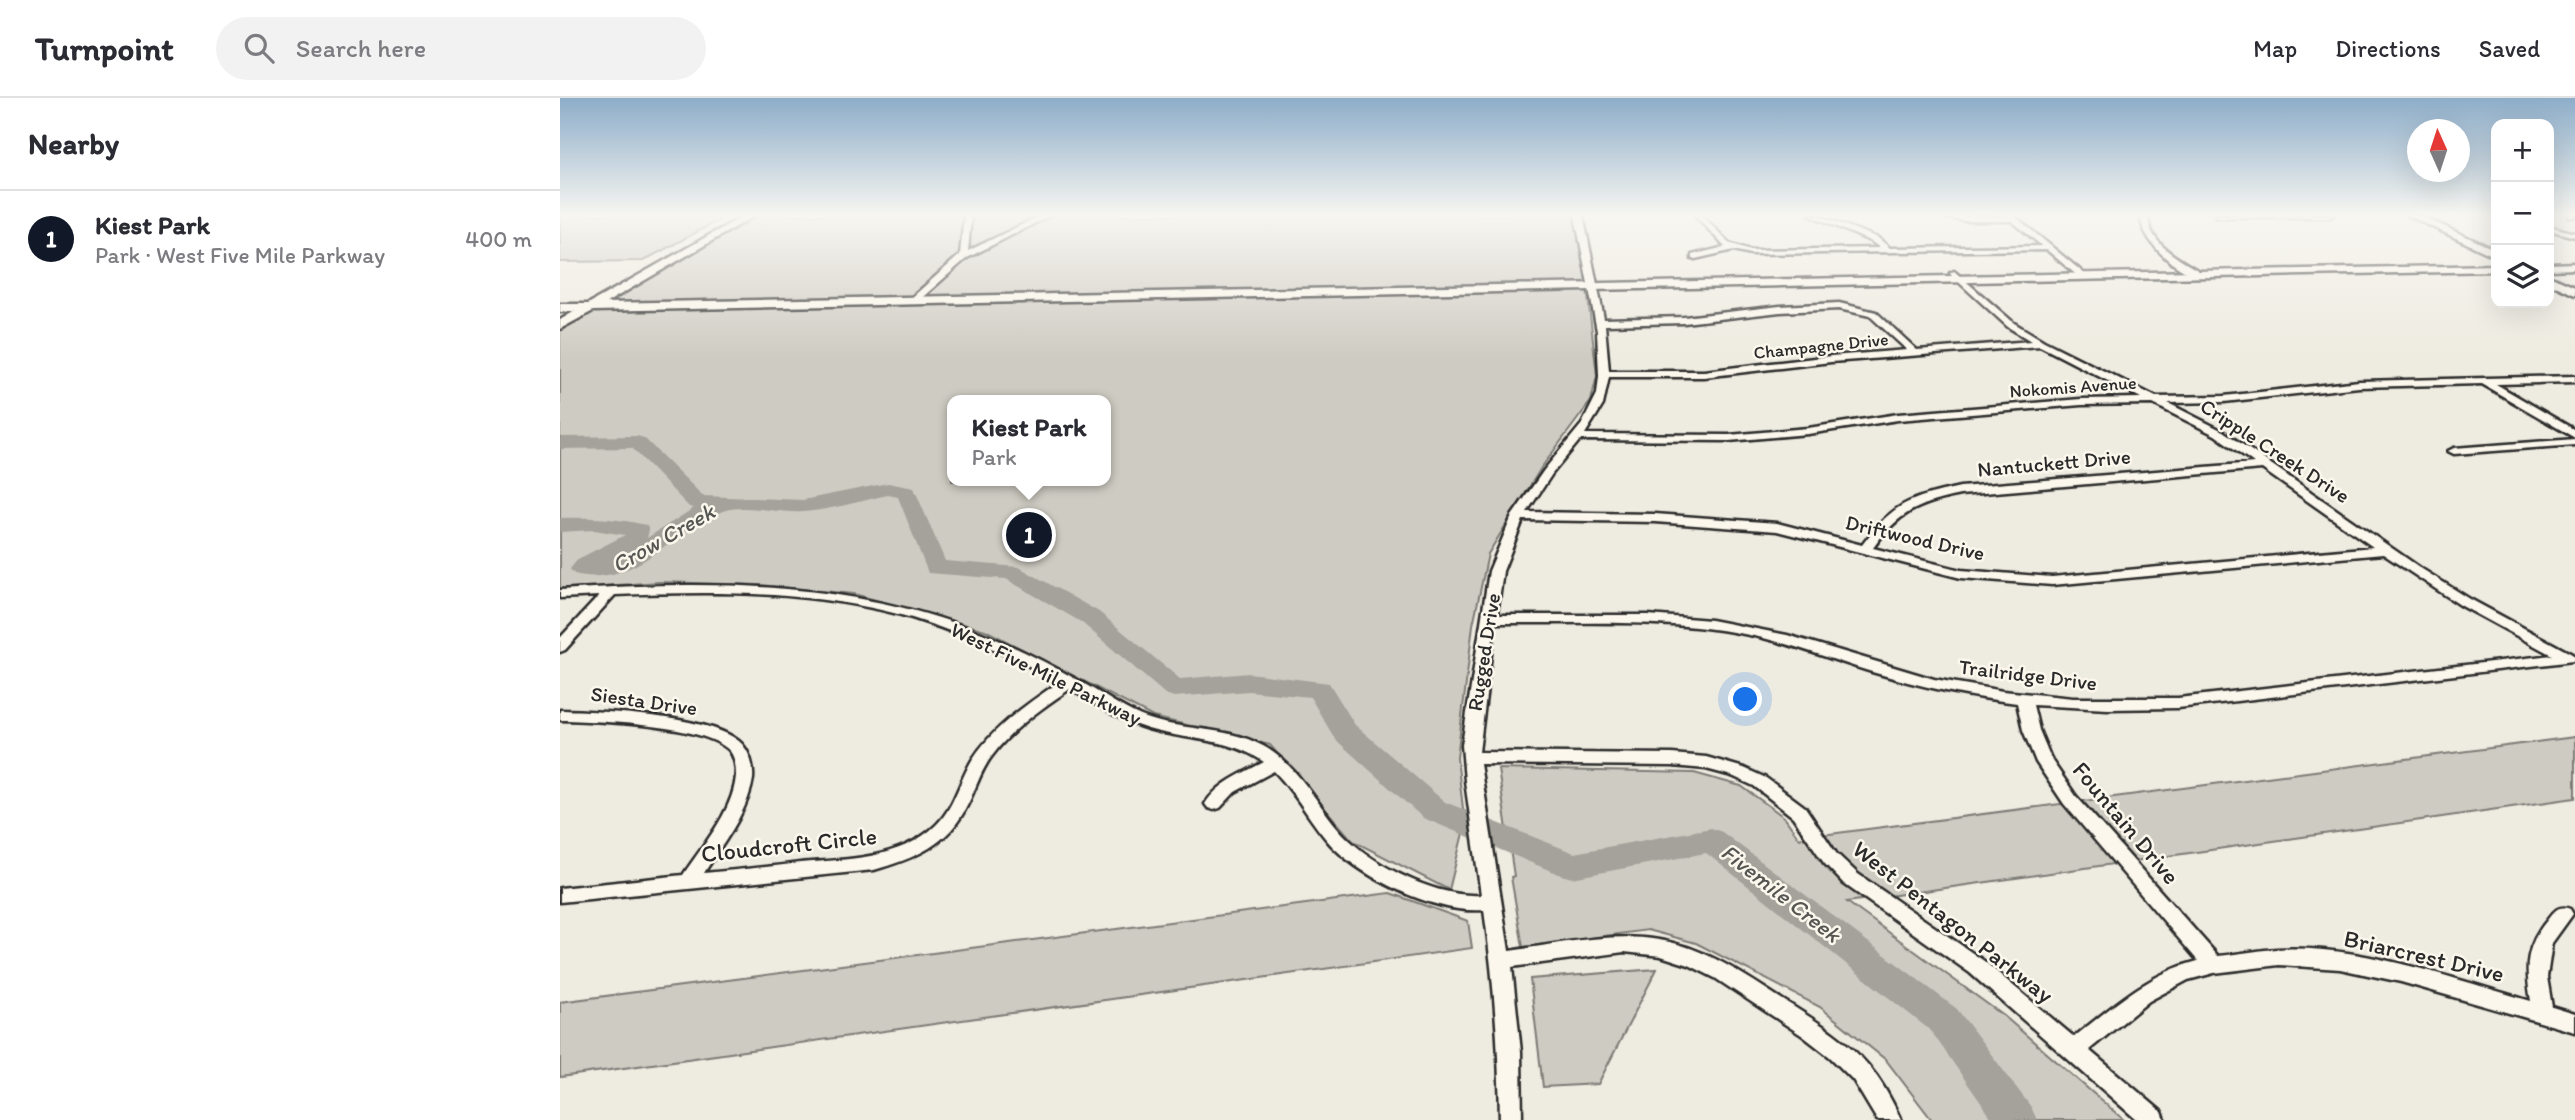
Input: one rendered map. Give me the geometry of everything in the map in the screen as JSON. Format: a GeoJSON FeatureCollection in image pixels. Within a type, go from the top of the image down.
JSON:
{"type":"FeatureCollection","features":[{"type":"Feature","properties":{"kind":"main road"},"geometry":{"type":"LineString","coordinates":[[560,325],[574,306],[652,263]]}},
{"type":"Feature","properties":{"kind":"main road"},"geometry":{"type":"LineString","coordinates":[[574,306],[658,263]]}},
{"type":"Feature","properties":{"kind":"main road"},"geometry":{"type":"LineString","coordinates":[[2554,266],[2575,264]]}},
{"type":"Feature","properties":{"kind":"main road"},"geometry":{"type":"LineString","coordinates":[[574,306],[2491,265]]}},
{"type":"Feature","properties":{"kind":"main road"},"geometry":{"type":"LineString","coordinates":[[2554,270],[2575,283]]}},
{"type":"Feature","properties":{"kind":"main road"},"geometry":{"type":"LineString","coordinates":[[2554,281],[2575,291]]}},
{"type":"Feature","properties":{"kind":"street"},"geometry":{"type":"LineString","coordinates":[[916,298],[956,263]]}},
{"type":"Feature","properties":{"kind":"street","name":"Rugged Drive"},"geometry":{"type":"LineString","coordinates":[[1511,1120],[1510,1052],[1500,960],[1470,745],[1496,571],[1518,516],[1598,404],[1605,374],[1588,263]]}},
{"type":"Feature","properties":{"kind":"street"},"geometry":{"type":"LineString","coordinates":[[2067,263],[2079,273]]}},
{"type":"Feature","properties":{"kind":"street"},"geometry":{"type":"LineString","coordinates":[[2181,263],[2192,271]]}},
{"type":"Feature","properties":{"kind":"street","name":"Cripple Creek Drive"},"geometry":{"type":"LineString","coordinates":[[1957,276],[2011,325],[2041,343],[2219,433],[2465,602],[2572,660]]}},
{"type":"Feature","properties":{"kind":"street"},"geometry":{"type":"LineString","coordinates":[[1598,322],[1684,320],[1780,309],[1839,306],[1872,314],[1914,352]]}},
{"type":"Feature","properties":{"kind":"street","name":"Champagne Drive"},"geometry":{"type":"LineString","coordinates":[[1605,374],[1704,374],[1831,359],[2041,343]]}},
{"type":"Feature","properties":{"kind":"street","name":"Nokomis Avenue"},"geometry":{"type":"LineString","coordinates":[[1575,438],[1729,438],[1808,431],[1898,417],[2081,402],[2252,397],[2359,384],[2575,379]]}},
{"type":"Feature","properties":{"kind":"street"},"geometry":{"type":"LineString","coordinates":[[2483,381],[2575,435]]}},
{"type":"Feature","properties":{"kind":"street"},"geometry":{"type":"LineString","coordinates":[[2454,451],[2575,442]]}},
{"type":"Feature","properties":{"kind":"street","name":"Nantuckett Drive"},"geometry":{"type":"LineString","coordinates":[[1866,549],[1886,520],[1900,509],[1960,491],[2267,465]]}},
{"type":"Feature","properties":{"kind":"street","name":"Driftwood Drive"},"geometry":{"type":"LineString","coordinates":[[1518,516],[1655,518],[1777,527],[1961,574],[2052,582],[2387,550]]}},
{"type":"Feature","properties":{"kind":"street"},"geometry":{"type":"LineString","coordinates":[[560,647],[612,590]]}},
{"type":"Feature","properties":{"kind":"street","name":"West Five Mile Parkway"},"geometry":{"type":"LineString","coordinates":[[560,594],[612,590],[749,590],[874,606],[962,630],[1070,682],[1123,714],[1147,724],[1244,743],[1276,763],[1339,841],[1357,857],[1415,887],[1453,900],[1466,903],[1493,901]]}},
{"type":"Feature","properties":{"kind":"street","name":"Trailridge Drive"},"geometry":{"type":"LineString","coordinates":[[1488,619],[1666,621],[1744,629],[1939,685],[2024,699],[2128,706],[2178,703],[2572,660]]}},
{"type":"Feature","properties":{"kind":"street","name":"Cloudcroft Circle"},"geometry":{"type":"LineString","coordinates":[[560,895],[874,863],[905,854],[929,841],[945,828],[957,811],[979,764],[1004,732],[1021,715],[1070,682]]}},
{"type":"Feature","properties":{"kind":"street","name":"Fountain Drive"},"geometry":{"type":"LineString","coordinates":[[2024,699],[2031,730],[2045,762],[2070,800],[2214,965]]}},
{"type":"Feature","properties":{"kind":"street","name":"Siesta Drive"},"geometry":{"type":"LineString","coordinates":[[560,715],[669,724],[706,733],[735,746],[744,767],[741,793],[689,881]]}},
{"type":"Feature","properties":{"kind":"street","name":"West Pentagon Parkway"},"geometry":{"type":"LineString","coordinates":[[1471,758],[1672,760],[1706,763],[1738,772],[1760,782],[1799,812],[1830,858],[1851,879],[1977,967],[2154,1120]]}},
{"type":"Feature","properties":{"kind":"street"},"geometry":{"type":"LineString","coordinates":[[1214,804],[1228,789],[1276,763]]}},
{"type":"Feature","properties":{"kind":"street"},"geometry":{"type":"LineString","coordinates":[[2543,1013],[2537,978],[2542,940],[2563,914]]}},
{"type":"Feature","properties":{"kind":"street"},"geometry":{"type":"LineString","coordinates":[[1500,960],[1624,944],[1661,948],[1695,958],[1810,1029],[1838,1051],[1861,1073],[1890,1120]]}},
{"type":"Feature","properties":{"kind":"street","name":"Briarcrest Drive"},"geometry":{"type":"LineString","coordinates":[[2075,1049],[2142,995],[2183,973],[2214,965],[2279,957],[2340,961],[2401,973],[2575,1023]]}},
{"type":"Feature","properties":{"kind":"shaded area"},"geometry":{"type":"Polygon","coordinates":[[[675,263],[1583,263],[1597,376],[1591,401],[1541,468],[1488,554],[1473,625],[1457,758],[1465,825],[1449,890],[1353,841],[1270,745],[1153,717],[985,630],[854,594],[759,585],[660,582],[560,589],[560,329],[675,263]]]}},
{"type":"Feature","properties":{"kind":"shaded area"},"geometry":{"type":"Polygon","coordinates":[[[2575,737],[2575,798],[1847,902],[2004,1016],[2124,1120],[1932,1120],[1886,1060],[1820,1007],[1696,943],[1648,930],[1523,947],[1511,877],[1514,876],[1498,769],[1694,773],[1741,786],[1784,817],[1799,838],[2575,737]]]}},
{"type":"Feature","properties":{"kind":"shaded area"},"geometry":{"type":"Polygon","coordinates":[[[1390,893],[1468,921],[1472,948],[560,1077],[560,1002],[1390,893]]]}},
{"type":"Feature","properties":{"kind":"shaded area"},"geometry":{"type":"Polygon","coordinates":[[[1657,969],[1598,1084],[1543,1087],[1530,979],[1657,969]]]}},
{"type":"Feature","properties":{"kind":"waterway","name":"Fivemile Creek"},"geometry":{"type":"LineString","coordinates":[[560,443],[637,442],[697,502],[803,506],[888,489],[907,492],[936,568],[1011,572],[1090,617],[1174,688],[1249,682],[1319,689],[1345,732],[1434,810],[1572,866],[1711,840],[1944,1020],[2017,1120]]}},
{"type":"Feature","properties":{"kind":"waterway","name":"Crow Creek"},"geometry":{"type":"LineString","coordinates":[[560,525],[594,523],[638,530],[639,534],[631,541],[586,564],[582,569],[596,571],[621,565],[645,551],[683,522],[722,503]]}},
{"type":"Feature","properties":{"kind":"place","name":"Kiest Park"},"geometry":{"type":"Point","coordinates":[1029,535]}}]}
